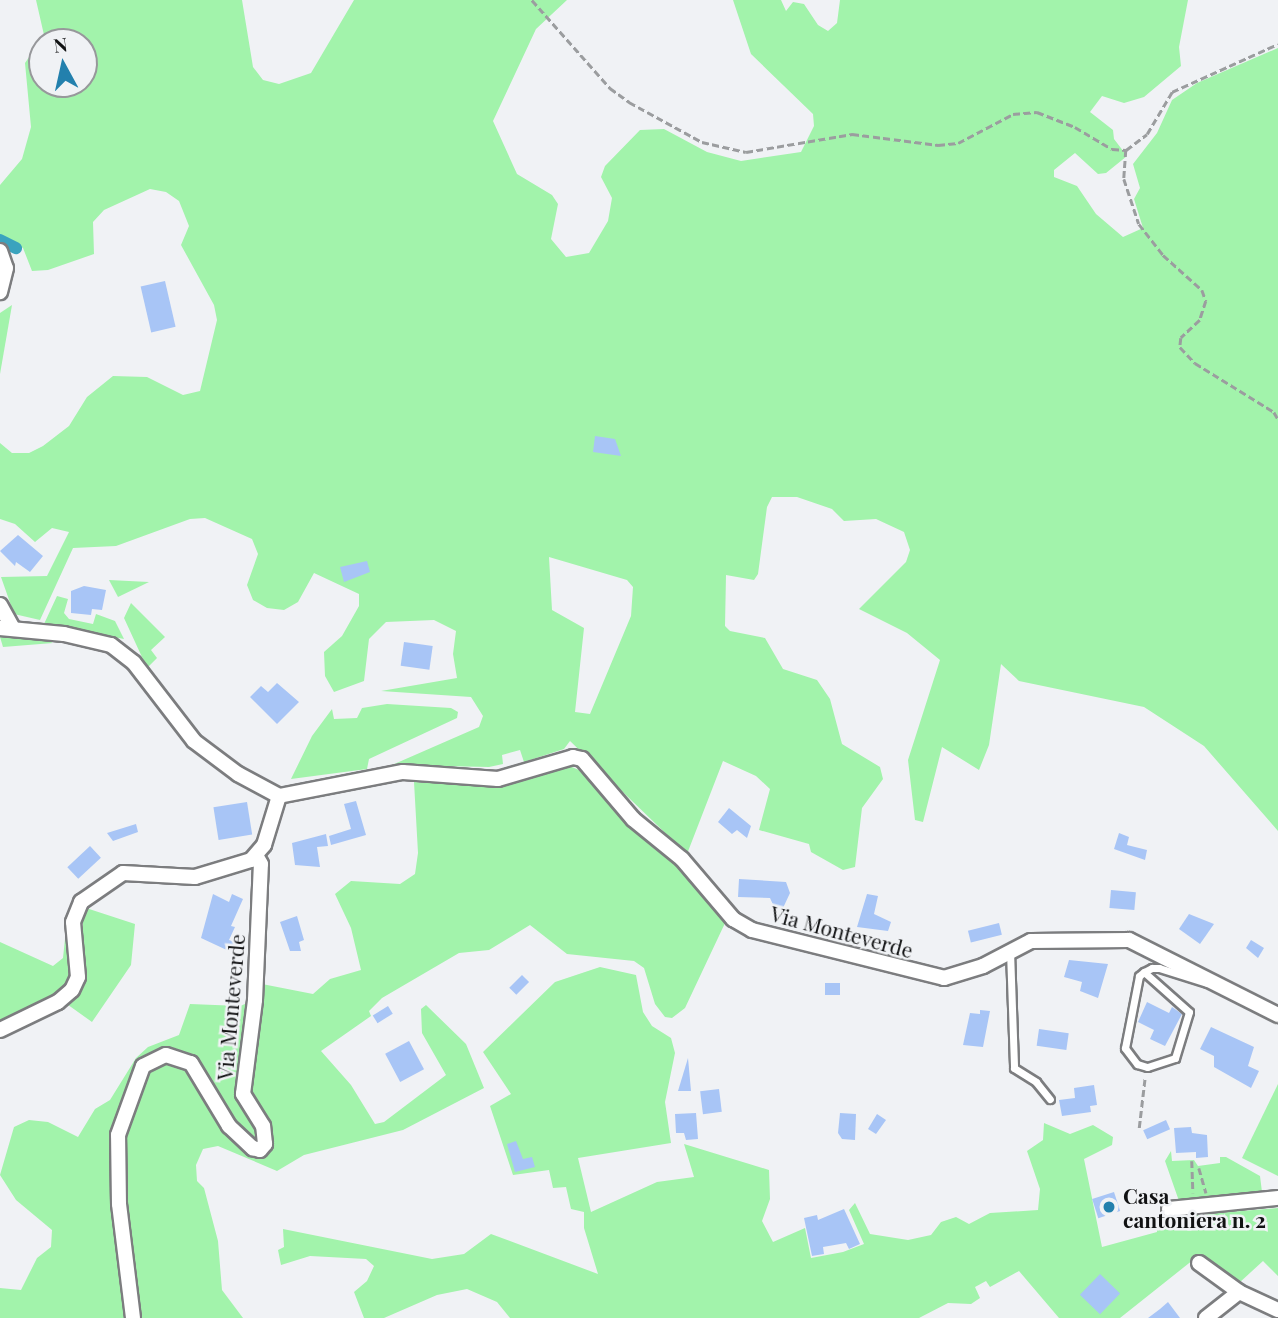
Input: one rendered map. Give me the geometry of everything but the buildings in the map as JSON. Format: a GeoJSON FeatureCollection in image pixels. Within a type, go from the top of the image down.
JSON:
{"type":"FeatureCollection","features":[{"type":"Feature","properties":{"kind":"street"},"geometry":{"type":"LineString","coordinates":[[0,251],[6,268],[0,292]]}},
{"type":"Feature","properties":{"kind":"street"},"geometry":{"type":"LineString","coordinates":[[0,605],[6,628],[93,639],[121,651],[194,741],[279,796]]}},
{"type":"Feature","properties":{"kind":"street","name":"Via Monteverde"},"geometry":{"type":"LineString","coordinates":[[132,1318],[119,1204],[118,1135],[143,1066],[166,1055],[191,1063],[229,1126],[253,1148],[260,1150],[265,1144],[263,1126],[243,1094],[255,1000],[261,864],[257,857],[279,796],[403,772],[498,779],[573,757],[582,759],[633,819],[682,859],[733,919],[752,930],[866,956],[929,976],[964,973],[1010,951],[1049,938],[1110,937],[1149,947],[1278,1016]]}},
{"type":"Feature","properties":{"kind":"street"},"geometry":{"type":"LineString","coordinates":[[0,1030],[58,1002],[72,990],[78,977],[75,911],[110,879],[144,872],[195,877],[219,873],[257,857]]}},
{"type":"Feature","properties":{"kind":"street"},"geometry":{"type":"LineString","coordinates":[[1169,1209],[1278,1198]]}},
{"type":"Feature","properties":{"kind":"street"},"geometry":{"type":"LineString","coordinates":[[1199,1263],[1240,1292],[1278,1310]]}},
{"type":"Feature","properties":{"kind":"street"},"geometry":{"type":"LineString","coordinates":[[1206,1318],[1240,1292]]}},
{"type":"Feature","properties":{"kind":"lane"},"geometry":{"type":"LineString","coordinates":[[1010,951],[1014,959],[1014,1068],[1036,1082],[1050,1099]]}},
{"type":"Feature","properties":{"kind":"lane"},"geometry":{"type":"LineString","coordinates":[[1144,972],[1189,1012],[1175,1058],[1147,1067],[1137,1064],[1125,1048],[1134,987],[1144,972],[1159,968],[1197,983],[1215,980]]}},
{"type":"Feature","properties":{"kind":"path"},"geometry":{"type":"LineString","coordinates":[[532,0],[610,88],[702,142],[746,152],[852,134],[938,145],[958,143],[1013,114],[1037,112],[1075,127],[1112,149],[1126,150],[1147,134],[1172,92],[1278,44]]}},
{"type":"Feature","properties":{"kind":"path"},"geometry":{"type":"LineString","coordinates":[[1126,150],[1124,179],[1139,224],[1163,256],[1202,290],[1206,301],[1200,320],[1181,338],[1180,347],[1195,363],[1278,419]]}},
{"type":"Feature","properties":{"kind":"path"},"geometry":{"type":"LineString","coordinates":[[1139,1128],[1147,1067]]}},
{"type":"Feature","properties":{"kind":"path"},"geometry":{"type":"LineString","coordinates":[[1192,1161],[1194,1206]]}},
{"type":"Feature","properties":{"kind":"path"},"geometry":{"type":"LineString","coordinates":[[1199,1168],[1208,1199],[1214,1204]]}},
{"type":"Feature","properties":{"kind":"green space"},"geometry":{"type":"Polygon","coordinates":[[[36,0],[242,0],[253,67],[263,80],[279,84],[311,73],[354,0],[567,0],[536,29],[493,121],[517,174],[552,195],[558,204],[551,239],[566,257],[589,253],[608,221],[612,198],[601,177],[605,166],[640,130],[664,129],[707,152],[741,161],[801,152],[814,126],[813,114],[751,54],[733,0],[781,0],[786,11],[793,2],[804,4],[818,25],[828,31],[837,23],[840,0],[1188,0],[1179,47],[1181,66],[1144,97],[1124,103],[1102,96],[1090,112],[1113,130],[1114,139],[1127,156],[1106,173],[1098,174],[1075,153],[1054,170],[1054,177],[1077,186],[1096,214],[1123,237],[1143,228],[1134,199],[1140,188],[1133,164],[1157,133],[1172,100],[1197,83],[1278,48],[1278,831],[1204,746],[1144,707],[1019,681],[1001,664],[989,745],[979,770],[942,747],[923,822],[915,820],[908,760],[940,660],[907,633],[859,609],[906,562],[910,550],[904,532],[876,519],[844,521],[832,509],[797,497],[772,497],[767,507],[758,574],[754,580],[726,575],[725,626],[730,631],[765,638],[783,669],[817,680],[830,699],[842,744],[880,767],[883,779],[862,808],[855,867],[843,870],[811,852],[809,844],[759,830],[770,789],[756,776],[723,761],[687,854],[570,741],[564,749],[524,762],[520,750],[502,755],[503,764],[489,767],[392,765],[479,727],[483,716],[471,697],[381,691],[457,678],[453,654],[456,631],[434,620],[386,622],[369,639],[364,681],[334,692],[325,676],[324,652],[342,636],[359,606],[359,594],[314,573],[298,602],[284,610],[267,608],[253,600],[247,585],[258,554],[252,539],[205,518],[190,519],[116,546],[73,548],[40,620],[14,614],[1,577],[47,576],[69,532],[52,528],[35,542],[15,524],[0,519],[0,443],[12,453],[29,453],[43,446],[69,426],[87,397],[113,376],[147,377],[183,395],[200,391],[217,320],[214,305],[181,245],[189,226],[179,201],[166,192],[150,189],[104,210],[93,222],[94,254],[48,270],[32,271],[23,248],[0,235],[0,185],[22,159],[31,127],[28,98],[98,98],[98,28],[42,28],[36,0]],[[549,557],[552,610],[584,628],[575,712],[590,714],[631,616],[633,587],[627,580],[549,557]]]}},
{"type":"Feature","properties":{"kind":"green space"},"geometry":{"type":"Polygon","coordinates":[[[28,59],[28,95],[25,63],[28,59]]]}},
{"type":"Feature","properties":{"kind":"green space"},"geometry":{"type":"Polygon","coordinates":[[[12,305],[0,374],[0,313],[12,305]]]}},
{"type":"Feature","properties":{"kind":"green space"},"geometry":{"type":"Polygon","coordinates":[[[109,580],[149,582],[118,597],[109,580]]]}},
{"type":"Feature","properties":{"kind":"green space"},"geometry":{"type":"Polygon","coordinates":[[[57,596],[68,599],[64,613],[69,619],[93,624],[96,614],[115,621],[124,639],[44,624],[57,596]]]}},
{"type":"Feature","properties":{"kind":"green space"},"geometry":{"type":"Polygon","coordinates":[[[131,603],[165,637],[151,650],[157,658],[147,668],[124,618],[131,603]]]}},
{"type":"Feature","properties":{"kind":"green space"},"geometry":{"type":"Polygon","coordinates":[[[0,637],[41,638],[53,643],[3,647],[0,637]]]}},
{"type":"Feature","properties":{"kind":"green space"},"geometry":{"type":"Polygon","coordinates":[[[387,704],[451,708],[458,712],[457,718],[369,759],[367,769],[291,779],[312,736],[332,709],[334,719],[357,718],[362,708],[387,704]]]}},
{"type":"Feature","properties":{"kind":"green space"},"geometry":{"type":"Polygon","coordinates":[[[562,763],[584,772],[673,859],[726,921],[685,1008],[672,1018],[665,1017],[655,1004],[644,968],[634,961],[567,954],[530,925],[489,950],[459,953],[382,998],[369,1011],[371,1016],[321,1051],[351,1085],[375,1124],[384,1122],[446,1075],[422,1033],[421,1009],[426,1005],[466,1044],[484,1088],[403,1130],[304,1155],[277,1171],[218,1146],[203,1149],[196,1165],[197,1181],[204,1188],[218,1241],[222,1290],[243,1318],[0,1318],[0,1288],[21,1290],[37,1258],[51,1247],[52,1230],[16,1200],[0,1175],[14,1127],[29,1120],[48,1122],[78,1137],[95,1109],[110,1100],[136,1058],[148,1047],[179,1035],[190,1004],[240,1006],[255,1000],[262,984],[313,994],[330,979],[361,970],[351,928],[335,894],[351,881],[400,884],[415,874],[418,853],[414,782],[486,786],[531,778],[562,763]]]}},
{"type":"Feature","properties":{"kind":"green space"},"geometry":{"type":"Polygon","coordinates":[[[83,907],[135,924],[131,965],[92,1022],[64,1002],[83,985],[83,907]]]}},
{"type":"Feature","properties":{"kind":"green space"},"geometry":{"type":"Polygon","coordinates":[[[67,920],[73,974],[68,989],[0,1024],[0,942],[53,966],[63,958],[67,920]]]}},
{"type":"Feature","properties":{"kind":"green space"},"geometry":{"type":"Polygon","coordinates":[[[600,967],[636,975],[643,1012],[652,1026],[671,1038],[675,1053],[665,1102],[671,1143],[578,1158],[591,1212],[657,1182],[694,1177],[684,1144],[769,1170],[770,1199],[762,1221],[773,1242],[805,1228],[811,1258],[843,1252],[864,1244],[849,1210],[855,1203],[870,1234],[908,1240],[931,1235],[941,1222],[956,1217],[969,1224],[990,1213],[1038,1210],[1040,1189],[1027,1151],[1043,1140],[1044,1123],[1070,1134],[1093,1125],[1113,1137],[1112,1145],[1084,1159],[1102,1247],[1157,1232],[1156,1218],[1278,1208],[1278,1276],[1263,1261],[1239,1283],[1198,1256],[1120,1318],[1059,1318],[1019,1271],[990,1287],[986,1281],[975,1287],[980,1298],[971,1304],[948,1303],[919,1318],[510,1318],[497,1302],[467,1289],[437,1295],[384,1318],[364,1318],[354,1292],[367,1281],[374,1266],[366,1259],[310,1256],[281,1265],[278,1250],[284,1247],[283,1229],[432,1259],[464,1254],[491,1234],[598,1274],[584,1228],[584,1212],[571,1209],[566,1187],[553,1188],[549,1170],[513,1175],[490,1106],[511,1094],[483,1052],[555,982],[600,967]]]}},
{"type":"Feature","properties":{"kind":"green space"},"geometry":{"type":"Polygon","coordinates":[[[1278,1084],[1278,1176],[1242,1158],[1278,1084]]]}},
{"type":"Feature","properties":{"kind":"green space"},"geometry":{"type":"Polygon","coordinates":[[[1171,1151],[1172,1161],[1194,1160],[1198,1166],[1220,1163],[1220,1157],[1226,1157],[1260,1176],[1262,1192],[1179,1201],[1165,1161],[1171,1151]]]}},
{"type":"Feature","properties":{"kind":"waterway"},"geometry":{"type":"LineString","coordinates":[[0,240],[16,248]]}},
{"type":"Feature","properties":{"kind":"place","name":"Casa cantoniera n. 2"},"geometry":{"type":"Point","coordinates":[1109,1207]}}]}
